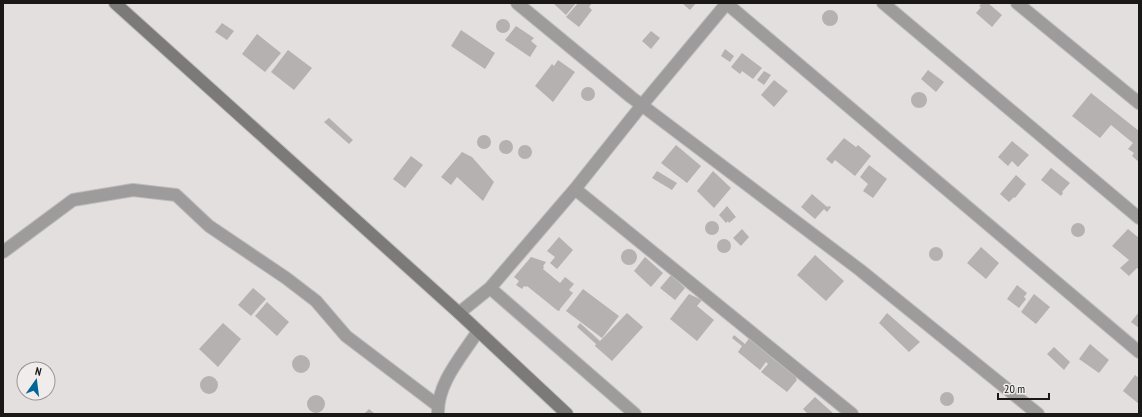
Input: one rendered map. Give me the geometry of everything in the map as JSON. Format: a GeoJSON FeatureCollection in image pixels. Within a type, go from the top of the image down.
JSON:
{"type":"FeatureCollection","features":[{"type":"Feature","properties":{"kind":"main road"},"geometry":{"type":"LineString","coordinates":[[115,3],[459,313],[567,414]]}},
{"type":"Feature","properties":{"kind":"street"},"geometry":{"type":"LineString","coordinates":[[517,3],[642,105],[860,270],[1038,414]]}},
{"type":"Feature","properties":{"kind":"street"},"geometry":{"type":"LineString","coordinates":[[459,313],[490,288],[575,189],[642,105],[727,3],[1139,352]]}},
{"type":"Feature","properties":{"kind":"street"},"geometry":{"type":"LineString","coordinates":[[883,3],[1139,218]]}},
{"type":"Feature","properties":{"kind":"street"},"geometry":{"type":"LineString","coordinates":[[1017,3],[1139,103]]}},
{"type":"Feature","properties":{"kind":"street"},"geometry":{"type":"LineString","coordinates":[[575,189],[852,414]]}},
{"type":"Feature","properties":{"kind":"street"},"geometry":{"type":"LineString","coordinates":[[3,252],[73,200],[133,190],[176,195],[209,226],[286,278],[316,302],[346,336],[437,410],[447,377],[478,331]]}},
{"type":"Feature","properties":{"kind":"street"},"geometry":{"type":"LineString","coordinates":[[490,288],[635,414]]}},
{"type":"Feature","properties":{"kind":"building"},"geometry":{"type":"Polygon","coordinates":[[[553,3],[576,3],[566,15],[553,3]]]}},
{"type":"Feature","properties":{"kind":"building"},"geometry":{"type":"Polygon","coordinates":[[[578,3],[592,3],[589,7],[592,10],[579,27],[566,17],[578,3]]]}},
{"type":"Feature","properties":{"kind":"building"},"geometry":{"type":"Polygon","coordinates":[[[682,3],[696,3],[690,10],[682,3]]]}},
{"type":"Feature","properties":{"kind":"building"},"geometry":{"type":"Polygon","coordinates":[[[982,3],[988,3],[1002,15],[992,27],[976,13],[981,7],[979,6],[982,3]]]}},
{"type":"Feature","properties":{"kind":"building"},"geometry":{"type":"Polygon","coordinates":[[[830,10],[837,15],[838,18],[833,25],[830,26],[823,21],[822,18],[827,11],[830,10]]]}},
{"type":"Feature","properties":{"kind":"building"},"geometry":{"type":"Polygon","coordinates":[[[503,19],[508,21],[510,26],[508,31],[503,33],[498,31],[496,26],[498,21],[503,19]]]}},
{"type":"Feature","properties":{"kind":"building"},"geometry":{"type":"Polygon","coordinates":[[[222,23],[234,31],[227,40],[215,32],[222,23]]]}},
{"type":"Feature","properties":{"kind":"building"},"geometry":{"type":"Polygon","coordinates":[[[516,26],[534,38],[531,41],[537,46],[530,57],[505,40],[516,26]]]}},
{"type":"Feature","properties":{"kind":"building"},"geometry":{"type":"Polygon","coordinates":[[[461,30],[495,53],[485,69],[451,46],[461,30]]]}},
{"type":"Feature","properties":{"kind":"building"},"geometry":{"type":"Polygon","coordinates":[[[651,31],[660,38],[651,49],[642,41],[651,31]]]}},
{"type":"Feature","properties":{"kind":"building"},"geometry":{"type":"Polygon","coordinates":[[[257,34],[281,53],[265,72],[242,54],[257,34]]]}},
{"type":"Feature","properties":{"kind":"building"},"geometry":{"type":"Polygon","coordinates":[[[725,49],[734,56],[730,62],[721,56],[725,49]]]}},
{"type":"Feature","properties":{"kind":"building"},"geometry":{"type":"Polygon","coordinates":[[[288,50],[312,68],[294,90],[271,72],[288,50]]]}},
{"type":"Feature","properties":{"kind":"building"},"geometry":{"type":"Polygon","coordinates":[[[742,53],[762,68],[753,79],[742,71],[740,74],[731,67],[742,53]]]}},
{"type":"Feature","properties":{"kind":"building"},"geometry":{"type":"Polygon","coordinates":[[[558,60],[575,72],[553,102],[535,86],[552,64],[554,66],[558,60]]]}},
{"type":"Feature","properties":{"kind":"building"},"geometry":{"type":"Polygon","coordinates":[[[928,70],[944,82],[936,92],[921,79],[928,70]]]}},
{"type":"Feature","properties":{"kind":"building"},"geometry":{"type":"Polygon","coordinates":[[[764,71],[771,75],[764,85],[757,80],[764,71]]]}},
{"type":"Feature","properties":{"kind":"building"},"geometry":{"type":"Polygon","coordinates":[[[774,80],[788,91],[774,107],[761,95],[774,80]]]}},
{"type":"Feature","properties":{"kind":"building"},"geometry":{"type":"Polygon","coordinates":[[[588,87],[593,89],[595,94],[593,99],[588,101],[583,99],[581,94],[583,89],[588,87]]]}},
{"type":"Feature","properties":{"kind":"building"},"geometry":{"type":"Polygon","coordinates":[[[919,92],[926,97],[927,100],[922,107],[919,108],[912,103],[911,100],[916,93],[919,92]]]}},
{"type":"Feature","properties":{"kind":"building"},"geometry":{"type":"Polygon","coordinates":[[[1091,93],[1139,131],[1139,162],[1132,156],[1134,153],[1128,149],[1133,143],[1111,125],[1100,138],[1072,116],[1091,93]]]}},
{"type":"Feature","properties":{"kind":"building"},"geometry":{"type":"Polygon","coordinates":[[[329,118],[353,140],[349,144],[324,122],[329,118]]]}},
{"type":"Feature","properties":{"kind":"building"},"geometry":{"type":"Polygon","coordinates":[[[481,135],[487,135],[491,139],[491,145],[487,149],[481,149],[477,145],[477,139],[481,135]]]}},
{"type":"Feature","properties":{"kind":"building"},"geometry":{"type":"Polygon","coordinates":[[[844,138],[856,147],[858,145],[871,156],[855,176],[835,160],[832,164],[826,159],[844,138]]]}},
{"type":"Feature","properties":{"kind":"building"},"geometry":{"type":"Polygon","coordinates":[[[503,140],[509,140],[513,144],[513,150],[509,154],[503,154],[499,150],[499,144],[503,140]]]}},
{"type":"Feature","properties":{"kind":"building"},"geometry":{"type":"Polygon","coordinates":[[[1012,141],[1029,155],[1018,167],[1012,161],[1008,166],[998,157],[1012,141]]]}},
{"type":"Feature","properties":{"kind":"building"},"geometry":{"type":"Polygon","coordinates":[[[522,145],[528,145],[532,149],[532,155],[528,159],[522,159],[518,155],[518,149],[522,145]]]}},
{"type":"Feature","properties":{"kind":"building"},"geometry":{"type":"Polygon","coordinates":[[[676,145],[701,166],[687,183],[661,163],[676,145]]]}},
{"type":"Feature","properties":{"kind":"building"},"geometry":{"type":"Polygon","coordinates":[[[462,152],[472,157],[494,182],[483,201],[457,177],[451,185],[441,177],[462,152]]]}},
{"type":"Feature","properties":{"kind":"building"},"geometry":{"type":"Polygon","coordinates":[[[411,156],[423,165],[405,188],[393,179],[411,156]]]}},
{"type":"Feature","properties":{"kind":"building"},"geometry":{"type":"Polygon","coordinates":[[[869,165],[887,179],[873,198],[863,191],[868,184],[860,177],[869,165]]]}},
{"type":"Feature","properties":{"kind":"building"},"geometry":{"type":"Polygon","coordinates":[[[1051,168],[1070,183],[1062,192],[1063,193],[1061,196],[1041,180],[1051,168]]]}},
{"type":"Feature","properties":{"kind":"building"},"geometry":{"type":"Polygon","coordinates":[[[657,171],[677,183],[672,190],[652,178],[657,171]]]}},
{"type":"Feature","properties":{"kind":"building"},"geometry":{"type":"Polygon","coordinates":[[[713,171],[731,188],[714,208],[697,191],[713,171]]]}},
{"type":"Feature","properties":{"kind":"building"},"geometry":{"type":"Polygon","coordinates":[[[1016,175],[1026,184],[1015,198],[1014,197],[1009,202],[1000,194],[1016,175]]]}},
{"type":"Feature","properties":{"kind":"building"},"geometry":{"type":"Polygon","coordinates":[[[812,194],[826,206],[831,207],[827,212],[824,209],[815,219],[801,207],[812,194]]]}},
{"type":"Feature","properties":{"kind":"building"},"geometry":{"type":"Polygon","coordinates":[[[727,206],[736,217],[729,223],[728,221],[726,223],[719,215],[727,206]]]}},
{"type":"Feature","properties":{"kind":"building"},"geometry":{"type":"Polygon","coordinates":[[[712,221],[717,223],[719,228],[717,233],[712,235],[707,233],[705,228],[707,223],[712,221]]]}},
{"type":"Feature","properties":{"kind":"building"},"geometry":{"type":"Polygon","coordinates":[[[1078,223],[1083,225],[1085,230],[1083,235],[1078,237],[1073,235],[1071,230],[1073,225],[1078,223]]]}},
{"type":"Feature","properties":{"kind":"building"},"geometry":{"type":"Polygon","coordinates":[[[742,229],[749,237],[741,246],[733,238],[742,229]]]}},
{"type":"Feature","properties":{"kind":"building"},"geometry":{"type":"Polygon","coordinates":[[[1128,229],[1139,238],[1139,269],[1137,268],[1129,276],[1120,268],[1129,260],[1112,246],[1128,229]]]}},
{"type":"Feature","properties":{"kind":"building"},"geometry":{"type":"Polygon","coordinates":[[[559,237],[573,250],[557,269],[550,263],[555,257],[547,251],[559,237]]]}},
{"type":"Feature","properties":{"kind":"building"},"geometry":{"type":"Polygon","coordinates":[[[724,239],[729,241],[731,246],[729,251],[724,253],[719,251],[717,246],[719,241],[724,239]]]}},
{"type":"Feature","properties":{"kind":"building"},"geometry":{"type":"Polygon","coordinates":[[[936,247],[941,249],[943,254],[941,259],[936,261],[931,259],[929,254],[931,249],[936,247]]]}},
{"type":"Feature","properties":{"kind":"building"},"geometry":{"type":"Polygon","coordinates":[[[981,247],[999,263],[986,279],[967,263],[981,247]]]}},
{"type":"Feature","properties":{"kind":"building"},"geometry":{"type":"Polygon","coordinates":[[[626,249],[632,249],[637,254],[635,263],[632,265],[626,265],[621,260],[621,254],[626,249]]]}},
{"type":"Feature","properties":{"kind":"building"},"geometry":{"type":"Polygon","coordinates":[[[815,255],[844,281],[826,301],[797,275],[815,255]]]}},
{"type":"Feature","properties":{"kind":"building"},"geometry":{"type":"Polygon","coordinates":[[[531,257],[546,262],[543,269],[560,283],[565,277],[574,284],[569,290],[573,293],[560,311],[558,311],[527,286],[524,286],[522,289],[516,285],[519,281],[514,277],[531,257]]]}},
{"type":"Feature","properties":{"kind":"building"},"geometry":{"type":"Polygon","coordinates":[[[645,257],[663,273],[651,287],[634,271],[645,257]]]}},
{"type":"Feature","properties":{"kind":"building"},"geometry":{"type":"Polygon","coordinates":[[[671,275],[685,288],[675,300],[660,288],[671,275]]]}},
{"type":"Feature","properties":{"kind":"building"},"geometry":{"type":"Polygon","coordinates":[[[1017,285],[1027,293],[1024,297],[1026,299],[1019,308],[1007,299],[1017,285]]]}},
{"type":"Feature","properties":{"kind":"building"},"geometry":{"type":"Polygon","coordinates":[[[253,288],[266,299],[251,316],[238,305],[253,288]]]}},
{"type":"Feature","properties":{"kind":"building"},"geometry":{"type":"Polygon","coordinates":[[[583,289],[619,316],[602,338],[566,311],[583,289]]]}},
{"type":"Feature","properties":{"kind":"building"},"geometry":{"type":"Polygon","coordinates":[[[689,294],[702,300],[697,306],[714,320],[697,341],[670,319],[689,294]]]}},
{"type":"Feature","properties":{"kind":"building"},"geometry":{"type":"Polygon","coordinates":[[[1034,294],[1050,307],[1036,324],[1021,312],[1034,294]]]}},
{"type":"Feature","properties":{"kind":"building"},"geometry":{"type":"Polygon","coordinates":[[[267,302],[289,322],[277,336],[255,316],[267,302]]]}},
{"type":"Feature","properties":{"kind":"building"},"geometry":{"type":"Polygon","coordinates":[[[1139,312],[1139,328],[1131,322],[1139,312]]]}},
{"type":"Feature","properties":{"kind":"building"},"geometry":{"type":"Polygon","coordinates":[[[627,313],[643,327],[612,361],[577,327],[580,323],[600,341],[627,313]]]}},
{"type":"Feature","properties":{"kind":"building"},"geometry":{"type":"Polygon","coordinates":[[[887,313],[920,342],[909,352],[879,323],[887,313]]]}},
{"type":"Feature","properties":{"kind":"building"},"geometry":{"type":"Polygon","coordinates":[[[223,323],[241,339],[218,367],[199,349],[223,323]]]}},
{"type":"Feature","properties":{"kind":"building"},"geometry":{"type":"Polygon","coordinates":[[[734,335],[745,344],[750,337],[773,354],[771,357],[797,377],[797,380],[787,392],[761,372],[768,364],[766,362],[760,370],[738,352],[742,346],[732,338],[734,335]]]}},
{"type":"Feature","properties":{"kind":"building"},"geometry":{"type":"Polygon","coordinates":[[[1090,344],[1109,360],[1099,373],[1079,359],[1090,344]]]}},
{"type":"Feature","properties":{"kind":"building"},"geometry":{"type":"Polygon","coordinates":[[[1054,347],[1070,362],[1064,370],[1047,354],[1054,347]]]}},
{"type":"Feature","properties":{"kind":"building"},"geometry":{"type":"Polygon","coordinates":[[[301,355],[307,358],[310,364],[307,370],[301,373],[295,370],[292,364],[295,358],[301,355]]]}},
{"type":"Feature","properties":{"kind":"building"},"geometry":{"type":"Polygon","coordinates":[[[1135,375],[1139,378],[1139,404],[1123,391],[1135,375]]]}},
{"type":"Feature","properties":{"kind":"building"},"geometry":{"type":"Polygon","coordinates":[[[209,376],[215,379],[218,385],[215,391],[209,394],[203,391],[200,385],[203,379],[209,376]]]}},
{"type":"Feature","properties":{"kind":"building"},"geometry":{"type":"Polygon","coordinates":[[[947,392],[952,394],[954,399],[952,404],[947,406],[942,404],[940,399],[942,394],[947,392]]]}},
{"type":"Feature","properties":{"kind":"building"},"geometry":{"type":"Polygon","coordinates":[[[316,395],[322,398],[325,404],[322,410],[316,413],[310,410],[307,404],[310,398],[316,395]]]}},
{"type":"Feature","properties":{"kind":"building"},"geometry":{"type":"Polygon","coordinates":[[[815,397],[834,414],[808,414],[803,409],[815,397]]]}},
{"type":"Feature","properties":{"kind":"building"},"geometry":{"type":"Polygon","coordinates":[[[369,409],[375,414],[364,414],[369,409]]]}}]}
